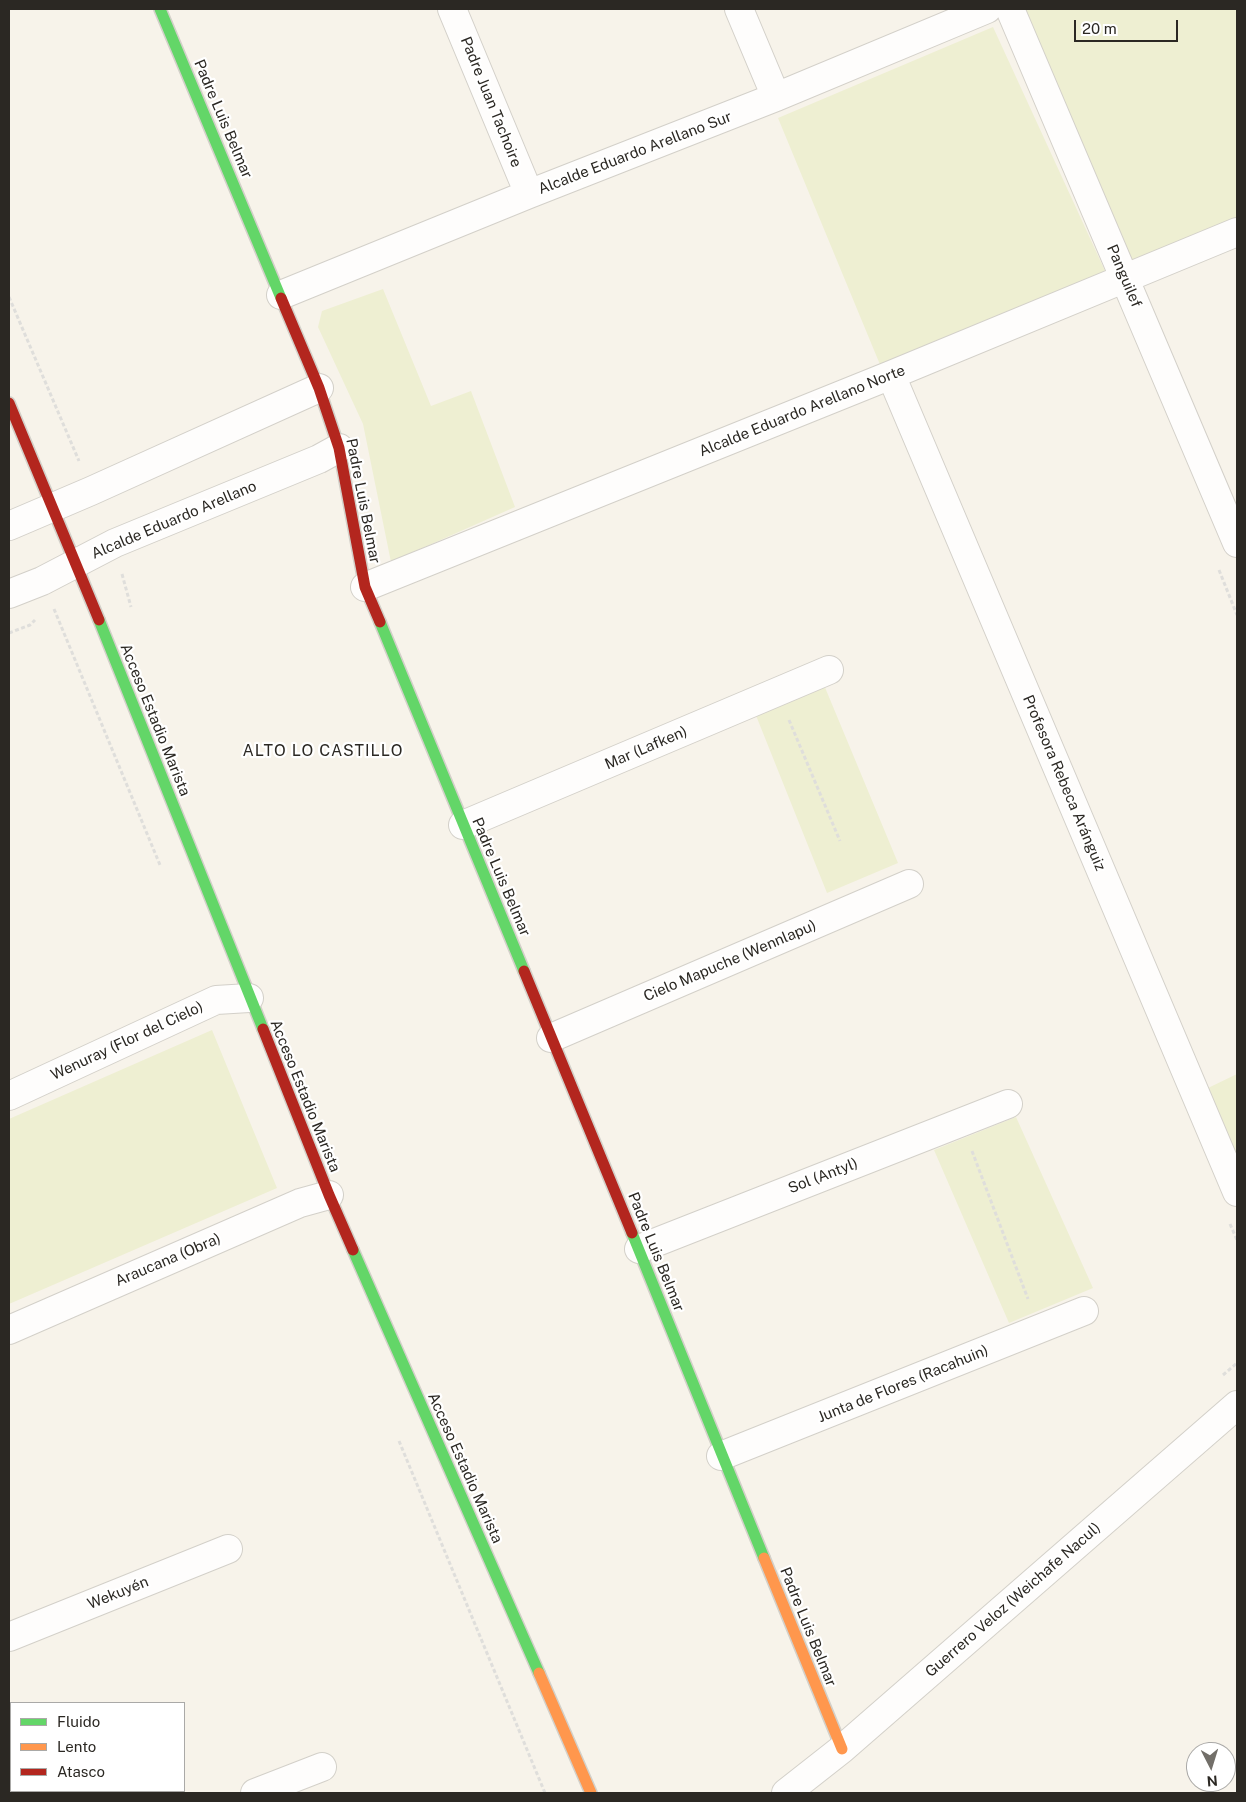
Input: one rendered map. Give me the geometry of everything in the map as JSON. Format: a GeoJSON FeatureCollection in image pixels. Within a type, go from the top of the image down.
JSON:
{"type":"FeatureCollection","features":[{"type":"Feature","properties":{"kind":"street","name":"Padre Luis Belmar"},"geometry":{"type":"LineString","coordinates":[[160,9],[319,388],[339,448],[365,587],[639,1249],[721,1456],[842,1749]]}},
{"type":"Feature","properties":{"kind":"street","name":"Padre Juan Tachoire"},"geometry":{"type":"LineString","coordinates":[[452,9],[529,194]]}},
{"type":"Feature","properties":{"kind":"street"},"geometry":{"type":"LineString","coordinates":[[739,9],[776,97]]}},
{"type":"Feature","properties":{"kind":"street","name":"Alcalde Eduardo Arellano Sur"},"geometry":{"type":"LineString","coordinates":[[281,295],[529,194],[776,97],[987,9]]}},
{"type":"Feature","properties":{"kind":"street","name":"Panguilef"},"geometry":{"type":"LineString","coordinates":[[1010,9],[1125,278],[1230,505],[1237,543]]}},
{"type":"Feature","properties":{"kind":"street","name":"Alcalde Eduardo Arellano Norte"},"geometry":{"type":"LineString","coordinates":[[365,587],[891,375],[1237,232]]}},
{"type":"Feature","properties":{"kind":"street","name":"Profesora Rebeca Aránguiz"},"geometry":{"type":"LineString","coordinates":[[891,375],[1237,1192]]}},
{"type":"Feature","properties":{"kind":"street"},"geometry":{"type":"LineString","coordinates":[[9,526],[319,388]]}},
{"type":"Feature","properties":{"kind":"street","name":"Acceso Estadio Marista"},"geometry":{"type":"LineString","coordinates":[[9,403],[76,562],[329,1195],[591,1793]]}},
{"type":"Feature","properties":{"kind":"street","name":"Alcalde Eduardo Arellano"},"geometry":{"type":"LineString","coordinates":[[9,594],[42,581],[114,543],[310,463],[339,448]]}},
{"type":"Feature","properties":{"kind":"street","name":"Mar (Lafken)"},"geometry":{"type":"LineString","coordinates":[[463,825],[828,670]]}},
{"type":"Feature","properties":{"kind":"street","name":"Cielo Mapuche (Wennlapu)"},"geometry":{"type":"LineString","coordinates":[[551,1038],[909,884]]}},
{"type":"Feature","properties":{"kind":"street","name":"Wenuray (Flor del Cielo)"},"geometry":{"type":"LineString","coordinates":[[9,1096],[216,1000],[249,998]]}},
{"type":"Feature","properties":{"kind":"street","name":"Sol (Antyl)"},"geometry":{"type":"LineString","coordinates":[[639,1249],[1008,1104]]}},
{"type":"Feature","properties":{"kind":"street","name":"Araucana (Obra)"},"geometry":{"type":"LineString","coordinates":[[9,1330],[300,1203],[329,1195]]}},
{"type":"Feature","properties":{"kind":"street","name":"Junta de Flores (Racahuin)"},"geometry":{"type":"LineString","coordinates":[[721,1456],[1084,1311]]}},
{"type":"Feature","properties":{"kind":"street","name":"Guerrero Veloz (Weichafe Nacul)"},"geometry":{"type":"LineString","coordinates":[[786,1793],[842,1749],[1237,1405]]}},
{"type":"Feature","properties":{"kind":"street","name":"Wekuyén"},"geometry":{"type":"LineString","coordinates":[[9,1637],[228,1548]]}},
{"type":"Feature","properties":{"kind":"street"},"geometry":{"type":"LineString","coordinates":[[255,1793],[322,1767]]}},
{"type":"Feature","properties":{"kind":"path"},"geometry":{"type":"LineString","coordinates":[[9,297],[91,491]]}},
{"type":"Feature","properties":{"kind":"path"},"geometry":{"type":"LineString","coordinates":[[114,543],[133,616]]}},
{"type":"Feature","properties":{"kind":"path"},"geometry":{"type":"LineString","coordinates":[[1218,568],[1237,614]]}},
{"type":"Feature","properties":{"kind":"path"},"geometry":{"type":"LineString","coordinates":[[42,581],[162,871]]}},
{"type":"Feature","properties":{"kind":"path"},"geometry":{"type":"LineString","coordinates":[[777,692],[840,841]]}},
{"type":"Feature","properties":{"kind":"path"},"geometry":{"type":"LineString","coordinates":[[961,1122],[1039,1329]]}},
{"type":"Feature","properties":{"kind":"path"},"geometry":{"type":"LineString","coordinates":[[1230,1222],[1237,1240]]}},
{"type":"Feature","properties":{"kind":"path"},"geometry":{"type":"LineString","coordinates":[[1222,1376],[1237,1363]]}},
{"type":"Feature","properties":{"kind":"path"},"geometry":{"type":"LineString","coordinates":[[398,1438],[545,1793]]}},
{"type":"Feature","properties":{"kind":"green space"},"geometry":{"type":"Polygon","coordinates":[[[1015,9],[1237,9],[1237,219],[1127,264],[1015,9]]]}},
{"type":"Feature","properties":{"kind":"green space"},"geometry":{"type":"Polygon","coordinates":[[[993,27],[1106,273],[881,367],[778,118],[993,27]]]}},
{"type":"Feature","properties":{"kind":"green space"},"geometry":{"type":"Polygon","coordinates":[[[383,289],[431,406],[471,391],[515,507],[391,562],[363,424],[318,327],[322,311],[383,289]]]}},
{"type":"Feature","properties":{"kind":"green space"},"geometry":{"type":"Polygon","coordinates":[[[824,685],[898,863],[827,893],[755,713],[824,685]]]}},
{"type":"Feature","properties":{"kind":"green space"},"geometry":{"type":"Polygon","coordinates":[[[212,1030],[277,1188],[9,1304],[9,1119],[212,1030]]]}},
{"type":"Feature","properties":{"kind":"green space"},"geometry":{"type":"Polygon","coordinates":[[[1237,1074],[1237,1163],[1208,1088],[1237,1074]]]}},
{"type":"Feature","properties":{"kind":"green space"},"geometry":{"type":"Polygon","coordinates":[[[1016,1117],[1093,1288],[1009,1323],[934,1150],[1016,1117]]]}},
{"type":"Feature","properties":{"kind":"traffic: fast"},"geometry":{"type":"LineString","coordinates":[[160,9],[281,298]]}},
{"type":"Feature","properties":{"kind":"traffic: fast"},"geometry":{"type":"LineString","coordinates":[[99,620],[263,1029]]}},
{"type":"Feature","properties":{"kind":"traffic: fast"},"geometry":{"type":"LineString","coordinates":[[380,622],[524,971]]}},
{"type":"Feature","properties":{"kind":"traffic: fast"},"geometry":{"type":"LineString","coordinates":[[632,1233],[764,1558]]}},
{"type":"Feature","properties":{"kind":"traffic: fast"},"geometry":{"type":"LineString","coordinates":[[353,1250],[539,1673]]}},
{"type":"Feature","properties":{"kind":"traffic: slow"},"geometry":{"type":"LineString","coordinates":[[764,1558],[842,1749]]}},
{"type":"Feature","properties":{"kind":"traffic: slow"},"geometry":{"type":"LineString","coordinates":[[539,1673],[591,1793]]}},
{"type":"Feature","properties":{"kind":"traffic: jam"},"geometry":{"type":"LineString","coordinates":[[281,298],[319,388],[339,448],[365,587],[380,622]]}},
{"type":"Feature","properties":{"kind":"traffic: jam"},"geometry":{"type":"LineString","coordinates":[[9,403],[99,620]]}},
{"type":"Feature","properties":{"kind":"traffic: jam"},"geometry":{"type":"LineString","coordinates":[[524,971],[632,1233]]}},
{"type":"Feature","properties":{"kind":"traffic: jam"},"geometry":{"type":"LineString","coordinates":[[263,1029],[353,1250]]}},
{"type":"Feature","properties":{"kind":"district","name":"ALTO LO CASTILLO"},"geometry":{"type":"Point","coordinates":[323,751]}}]}
